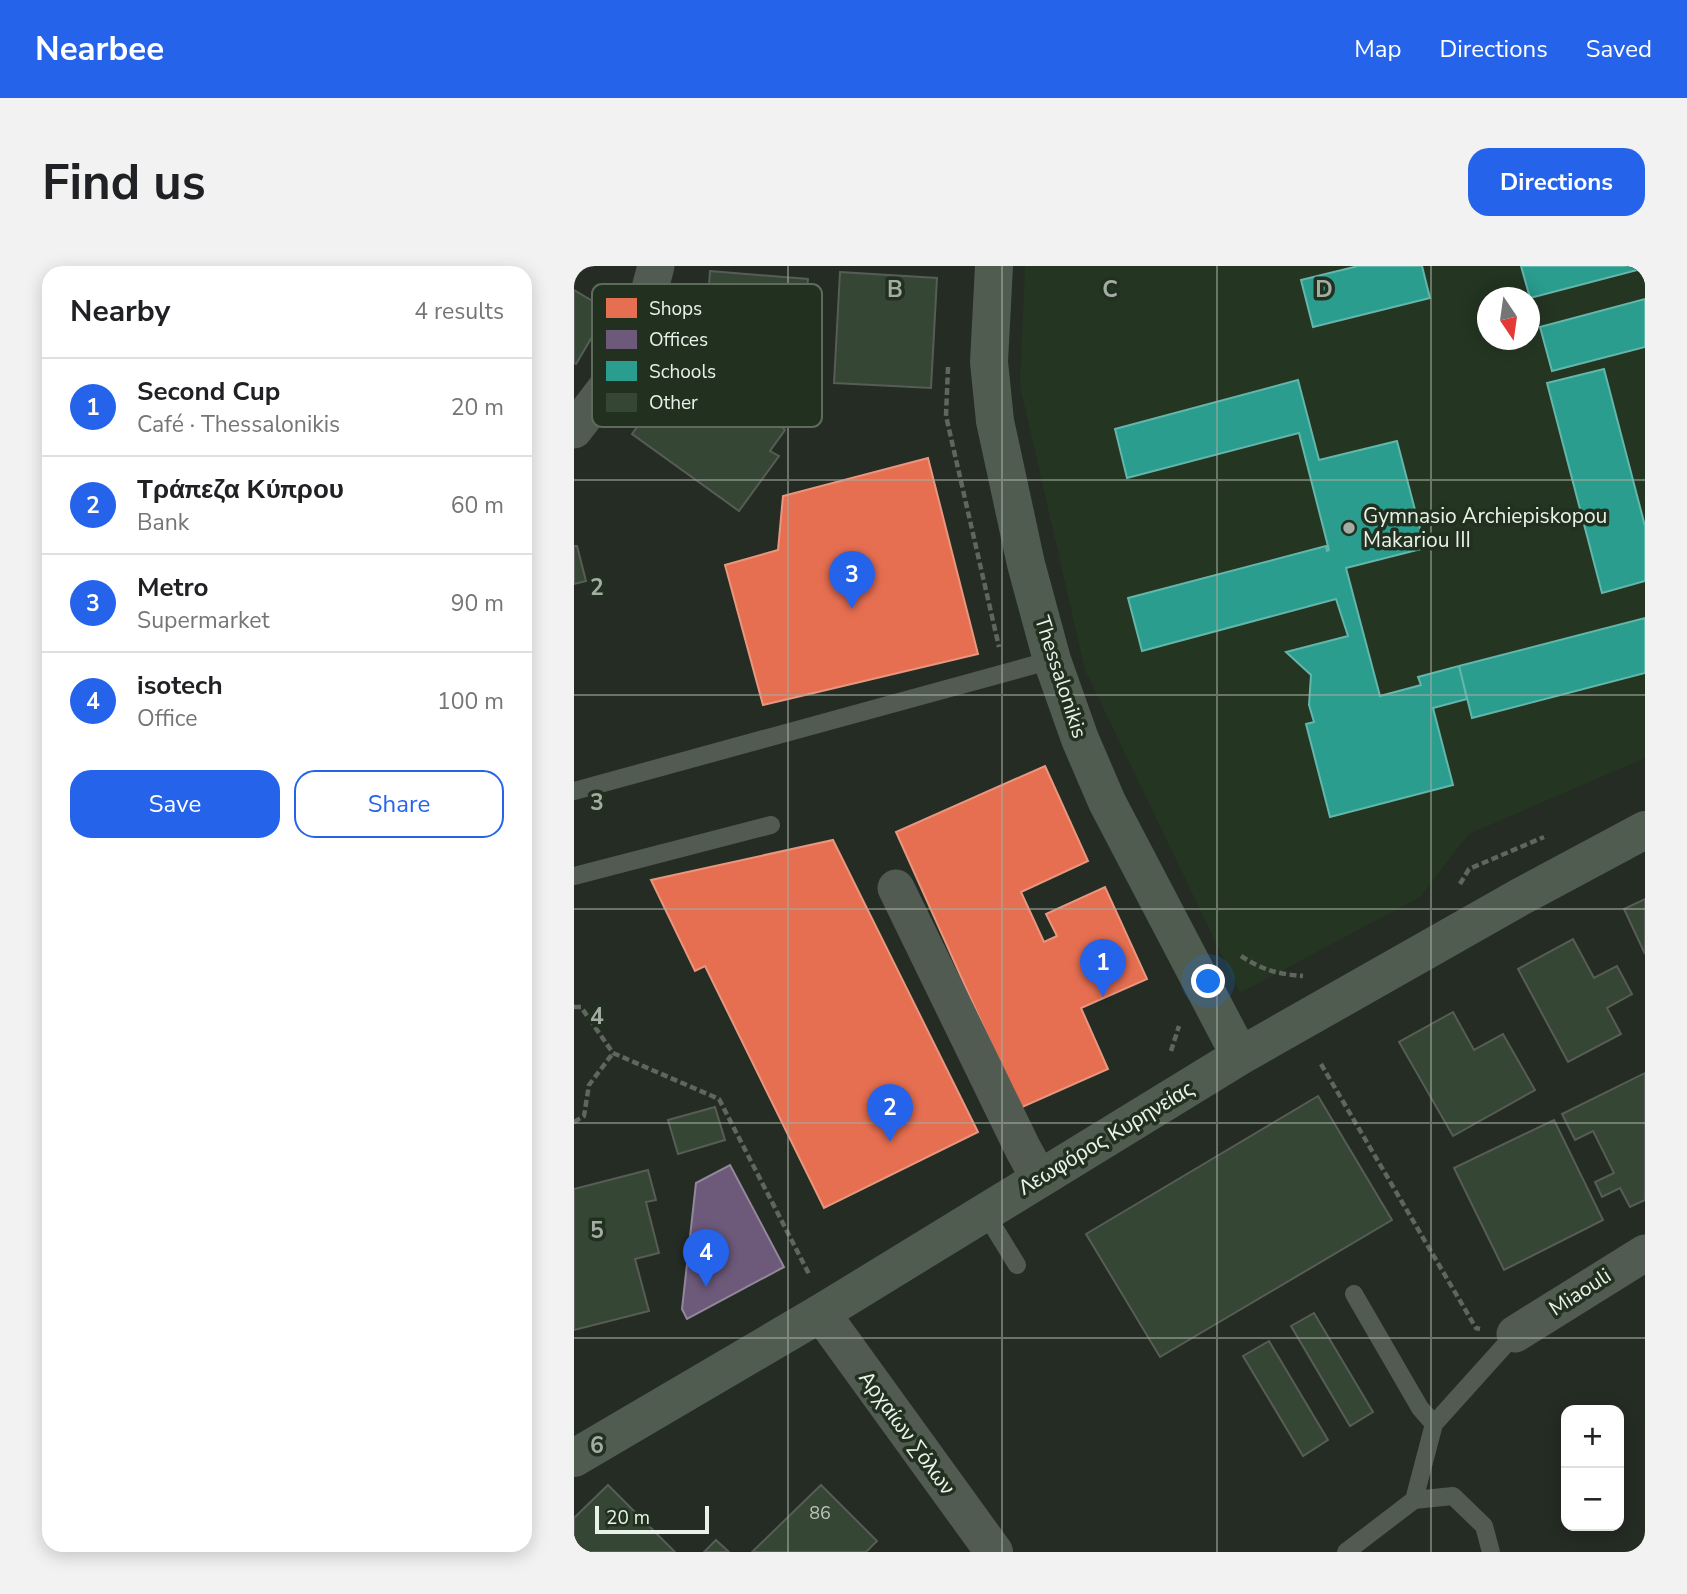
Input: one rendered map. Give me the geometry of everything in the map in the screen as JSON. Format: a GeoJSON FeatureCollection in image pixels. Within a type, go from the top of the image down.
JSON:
{"type":"FeatureCollection","features":[{"type":"Feature","properties":{"kind":"main road","name":"Thessalonikis"},"geometry":{"type":"LineString","coordinates":[[994,266],[989,362],[995,421],[1026,564],[1052,660],[1080,739],[1107,802],[1240,1056]]}},
{"type":"Feature","properties":{"kind":"main road","name":"Λεωφόρος Κυρηνείας"},"geometry":{"type":"LineString","coordinates":[[574,1458],[821,1313],[1240,1056],[1508,904],[1645,830]]}},
{"type":"Feature","properties":{"kind":"street"},"geometry":{"type":"LineString","coordinates":[[651,284],[656,266]]}},
{"type":"Feature","properties":{"kind":"street"},"geometry":{"type":"LineString","coordinates":[[574,430],[592,406]]}},
{"type":"Feature","properties":{"kind":"street"},"geometry":{"type":"LineString","coordinates":[[896,888],[1040,1178]]}},
{"type":"Feature","properties":{"kind":"street","name":"Miaouli"},"geometry":{"type":"LineString","coordinates":[[1515,1334],[1645,1253]]}},
{"type":"Feature","properties":{"kind":"street","name":"Αρχαίων Σόλων"},"geometry":{"type":"LineString","coordinates":[[821,1313],[980,1547]]}},
{"type":"Feature","properties":{"kind":"lane"},"geometry":{"type":"LineString","coordinates":[[574,791],[1052,660]]}},
{"type":"Feature","properties":{"kind":"lane"},"geometry":{"type":"LineString","coordinates":[[574,876],[771,825]]}},
{"type":"Feature","properties":{"kind":"lane"},"geometry":{"type":"LineString","coordinates":[[984,1211],[1017,1265]]}},
{"type":"Feature","properties":{"kind":"lane"},"geometry":{"type":"LineString","coordinates":[[1354,1294],[1420,1408],[1434,1424]]}},
{"type":"Feature","properties":{"kind":"lane"},"geometry":{"type":"LineString","coordinates":[[1414,1500],[1434,1424],[1515,1334]]}},
{"type":"Feature","properties":{"kind":"lane"},"geometry":{"type":"LineString","coordinates":[[1346,1552],[1414,1500],[1453,1496],[1484,1526],[1492,1552]]}},
{"type":"Feature","properties":{"kind":"path"},"geometry":{"type":"LineString","coordinates":[[574,1007],[581,1007],[613,1053],[719,1099],[809,1274]]}},
{"type":"Feature","properties":{"kind":"path"},"geometry":{"type":"LineString","coordinates":[[574,1122],[584,1116],[589,1085],[613,1053]]}},
{"type":"Feature","properties":{"kind":"path"},"geometry":{"type":"LineString","coordinates":[[1321,1064],[1476,1328],[1515,1334]]}},
{"type":"Feature","properties":{"kind":"path"},"geometry":{"type":"LineString","coordinates":[[1634,1552],[1645,1551]]}},
{"type":"Feature","properties":{"kind":"shaded area","name":"Gymnasio Archiepiskopou Makariou III"},"geometry":{"type":"Polygon","coordinates":[[[1025,266],[1645,266],[1645,758],[1469,834],[1420,897],[1240,993],[1085,670],[1020,386],[1025,266]]]}},
{"type":"Feature","properties":{"kind":"building: Shops"},"geometry":{"type":"Polygon","coordinates":[[[928,458],[978,654],[763,705],[725,565],[778,550],[783,496],[928,458]]]}},
{"type":"Feature","properties":{"kind":"building: Shops"},"geometry":{"type":"Polygon","coordinates":[[[1045,766],[1088,861],[1021,892],[1044,942],[1057,936],[1046,914],[1105,887],[1147,979],[1081,1008],[1108,1069],[1020,1108],[896,832],[1045,766]]]}},
{"type":"Feature","properties":{"kind":"building: Shops"},"geometry":{"type":"Polygon","coordinates":[[[833,840],[978,1132],[824,1208],[705,966],[695,971],[651,880],[833,840]]]}},
{"type":"Feature","properties":{"kind":"building: Offices"},"geometry":{"type":"Polygon","coordinates":[[[730,1165],[784,1267],[687,1319],[682,1309],[696,1183],[730,1165]]]}},
{"type":"Feature","properties":{"kind":"building: Schools"},"geometry":{"type":"Polygon","coordinates":[[[1358,266],[1422,266],[1430,298],[1313,327],[1301,280],[1358,266]]]}},
{"type":"Feature","properties":{"kind":"building: Schools"},"geometry":{"type":"Polygon","coordinates":[[[1521,266],[1645,266],[1540,295],[1540,287],[1527,287],[1521,266]]]}},
{"type":"Feature","properties":{"kind":"building: Schools"},"geometry":{"type":"Polygon","coordinates":[[[1645,299],[1645,347],[1552,371],[1540,327],[1645,299]]]}},
{"type":"Feature","properties":{"kind":"building: Schools"},"geometry":{"type":"Polygon","coordinates":[[[1604,369],[1645,526],[1645,581],[1602,593],[1547,383],[1604,369]]]}},
{"type":"Feature","properties":{"kind":"building: Schools"},"geometry":{"type":"Polygon","coordinates":[[[1298,380],[1319,460],[1397,441],[1425,548],[1346,568],[1380,696],[1421,685],[1418,677],[1459,666],[1467,699],[1433,708],[1453,785],[1330,817],[1306,724],[1314,722],[1309,705],[1311,675],[1286,652],[1348,636],[1336,599],[1142,651],[1128,598],[1326,546],[1327,551],[1329,550],[1299,433],[1127,478],[1115,429],[1298,380]]]}},
{"type":"Feature","properties":{"kind":"building: Schools"},"geometry":{"type":"Polygon","coordinates":[[[1645,618],[1645,673],[1472,718],[1459,666],[1645,618]]]}},
{"type":"Feature","properties":{"kind":"building: Other"},"geometry":{"type":"Polygon","coordinates":[[[710,271],[808,279],[808,284],[709,284],[710,271]]]}},
{"type":"Feature","properties":{"kind":"building: Other"},"geometry":{"type":"Polygon","coordinates":[[[840,272],[937,278],[931,388],[834,383],[840,272]]]}},
{"type":"Feature","properties":{"kind":"building: Other"},"geometry":{"type":"Polygon","coordinates":[[[574,290],[592,301],[592,337],[576,364],[574,290]]]}},
{"type":"Feature","properties":{"kind":"building: Other"},"geometry":{"type":"Polygon","coordinates":[[[637,427],[782,427],[785,430],[770,451],[779,456],[739,511],[632,434],[637,427]]]}},
{"type":"Feature","properties":{"kind":"building: Other"},"geometry":{"type":"Polygon","coordinates":[[[574,546],[577,546],[586,581],[574,584],[574,546]]]}},
{"type":"Feature","properties":{"kind":"building: Other"},"geometry":{"type":"Polygon","coordinates":[[[1645,899],[1645,954],[1624,909],[1645,899]]]}},
{"type":"Feature","properties":{"kind":"building: Other"},"geometry":{"type":"Polygon","coordinates":[[[1573,939],[1594,978],[1617,966],[1632,994],[1607,1008],[1621,1034],[1568,1062],[1518,969],[1573,939]]]}},
{"type":"Feature","properties":{"kind":"building: Other"},"geometry":{"type":"Polygon","coordinates":[[[1453,1012],[1474,1050],[1503,1034],[1535,1090],[1453,1136],[1399,1042],[1453,1012]]]}},
{"type":"Feature","properties":{"kind":"building: Other"},"geometry":{"type":"Polygon","coordinates":[[[1645,1073],[1645,1200],[1630,1207],[1620,1188],[1602,1197],[1595,1182],[1614,1173],[1593,1131],[1575,1140],[1562,1114],[1645,1073]]]}},
{"type":"Feature","properties":{"kind":"building: Other"},"geometry":{"type":"Polygon","coordinates":[[[1318,1096],[1392,1220],[1160,1357],[1086,1234],[1318,1096]]]}},
{"type":"Feature","properties":{"kind":"building: Other"},"geometry":{"type":"Polygon","coordinates":[[[715,1107],[725,1140],[678,1154],[668,1120],[715,1107]]]}},
{"type":"Feature","properties":{"kind":"building: Other"},"geometry":{"type":"Polygon","coordinates":[[[1554,1120],[1603,1220],[1504,1270],[1454,1168],[1554,1120]]]}},
{"type":"Feature","properties":{"kind":"building: Other"},"geometry":{"type":"Polygon","coordinates":[[[648,1170],[656,1200],[646,1202],[659,1253],[635,1259],[649,1311],[574,1330],[574,1189],[648,1170]]]}},
{"type":"Feature","properties":{"kind":"building: Other"},"geometry":{"type":"Polygon","coordinates":[[[1314,1313],[1373,1412],[1350,1426],[1291,1326],[1314,1313]]]}},
{"type":"Feature","properties":{"kind":"building: Other"},"geometry":{"type":"Polygon","coordinates":[[[1269,1341],[1328,1440],[1303,1456],[1243,1356],[1269,1341]]]}},
{"type":"Feature","properties":{"kind":"building: Other"},"geometry":{"type":"Polygon","coordinates":[[[608,1485],[675,1552],[574,1552],[574,1518],[608,1485]]]}},
{"type":"Feature","properties":{"kind":"building: Other"},"geometry":{"type":"Polygon","coordinates":[[[821,1485],[877,1541],[866,1552],[752,1552],[821,1485]]]}},
{"type":"Feature","properties":{"kind":"building: Other"},"geometry":{"type":"Polygon","coordinates":[[[716,1540],[729,1552],[704,1552],[716,1540]]]}},
{"type":"Feature","properties":{"kind":"place","name":"Gymnasio Archiepiskopou Makariou III"},"geometry":{"type":"Point","coordinates":[1349,528]}},
{"type":"Feature","properties":{"kind":"place","name":"Metro"},"geometry":{"type":"Point","coordinates":[852,609]}},
{"type":"Feature","properties":{"kind":"place","name":"Second Cup"},"geometry":{"type":"Point","coordinates":[1103,997]}},
{"type":"Feature","properties":{"kind":"place","name":"Τράπεζα Κύπρου"},"geometry":{"type":"Point","coordinates":[890,1142]}},
{"type":"Feature","properties":{"kind":"place","name":"isotech"},"geometry":{"type":"Point","coordinates":[706,1287]}}]}
